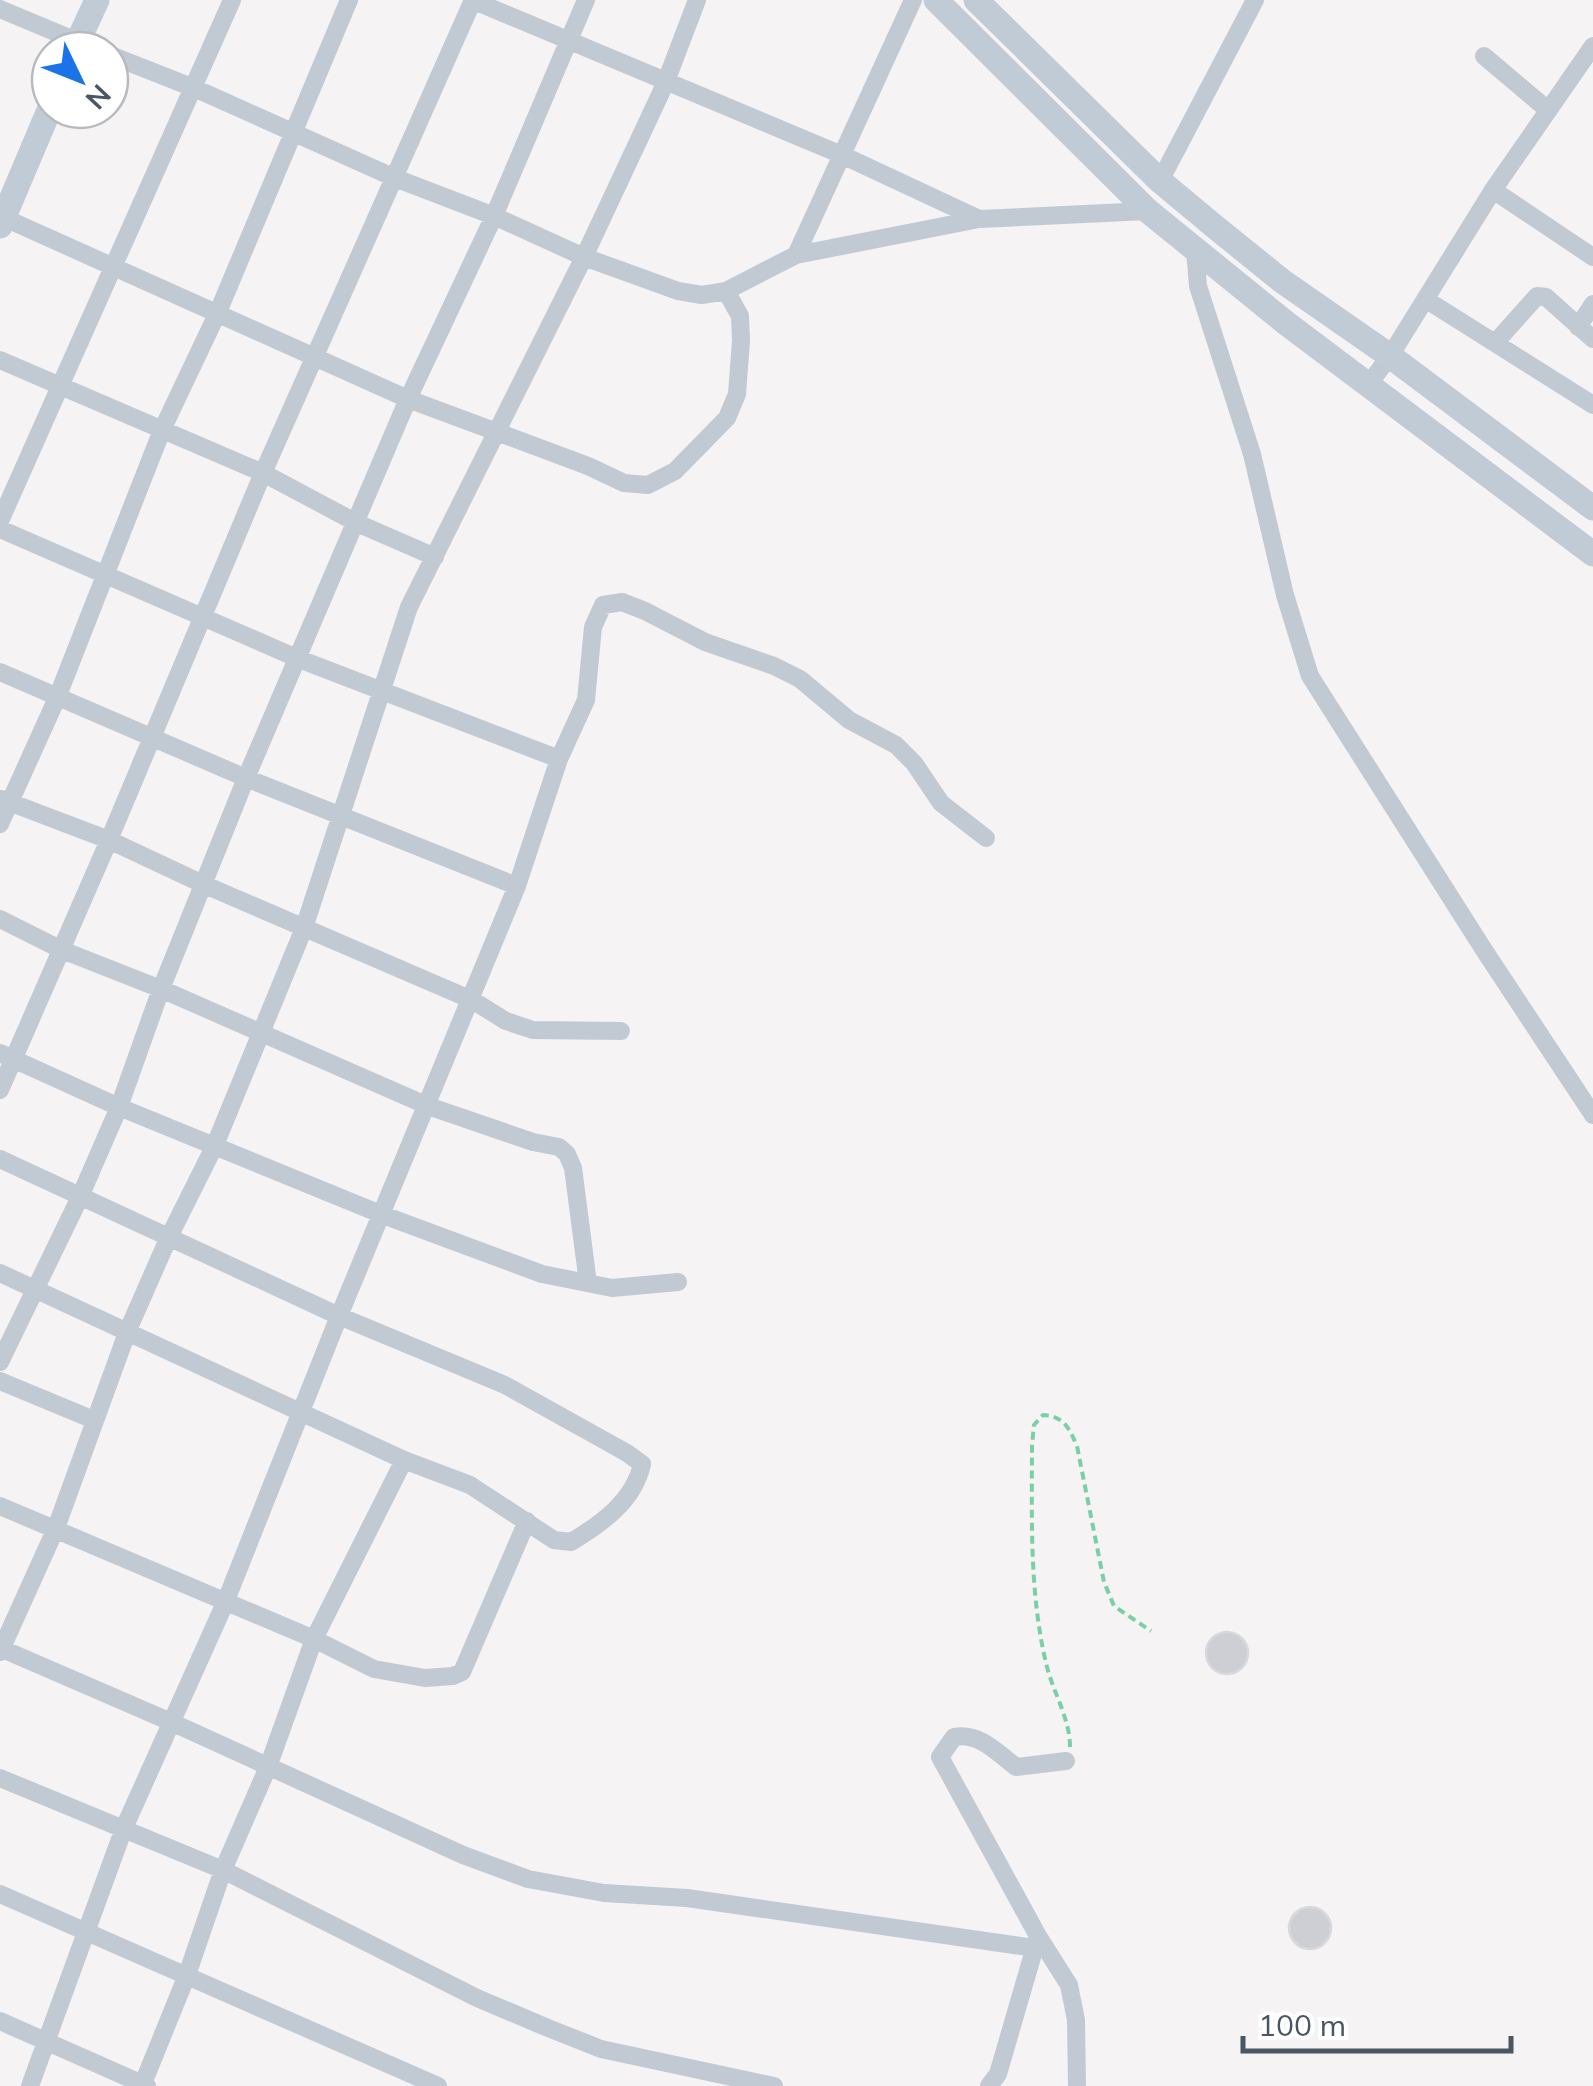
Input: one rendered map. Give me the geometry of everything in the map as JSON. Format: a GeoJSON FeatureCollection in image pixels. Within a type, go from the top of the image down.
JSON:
{"type":"FeatureCollection","features":[{"type":"Feature","properties":{"kind":"main road"},"geometry":{"type":"LineString","coordinates":[[88,30],[96,0]]}},
{"type":"Feature","properties":{"kind":"main road"},"geometry":{"type":"LineString","coordinates":[[936,0],[1148,211],[1593,554]]}},
{"type":"Feature","properties":{"kind":"main road"},"geometry":{"type":"LineString","coordinates":[[976,0],[1160,181],[1282,281],[1390,356],[1593,508]]}},
{"type":"Feature","properties":{"kind":"main road"},"geometry":{"type":"LineString","coordinates":[[1,220],[40,130]]}},
{"type":"Feature","properties":{"kind":"street"},"geometry":{"type":"LineString","coordinates":[[232,0],[0,525],[299,659],[559,759]]}},
{"type":"Feature","properties":{"kind":"street"},"geometry":{"type":"LineString","coordinates":[[0,824],[5,800],[57,698],[162,430],[218,312],[349,0]]}},
{"type":"Feature","properties":{"kind":"street"},"geometry":{"type":"LineString","coordinates":[[0,1090],[6,1056],[62,950],[263,473],[473,0],[842,156],[979,219]]}},
{"type":"Feature","properties":{"kind":"street"},"geometry":{"type":"LineString","coordinates":[[0,1362],[80,1197],[246,778],[408,398],[494,216],[586,0]]}},
{"type":"Feature","properties":{"kind":"street"},"geometry":{"type":"LineString","coordinates":[[698,0],[665,84],[584,258],[409,607],[304,928],[215,1145],[128,1330],[56,1528],[0,1650],[171,1722],[463,1855],[528,1878],[604,1893],[687,1898],[1037,1942]]}},
{"type":"Feature","properties":{"kind":"street"},"geometry":{"type":"LineString","coordinates":[[796,255],[912,0]]}},
{"type":"Feature","properties":{"kind":"street"},"geometry":{"type":"LineString","coordinates":[[1160,181],[1255,0]]}},
{"type":"Feature","properties":{"kind":"street"},"geometry":{"type":"LineString","coordinates":[[0,9],[46,30]]}},
{"type":"Feature","properties":{"kind":"street"},"geometry":{"type":"LineString","coordinates":[[1368,384],[1390,356],[1493,190],[1593,46]]}},
{"type":"Feature","properties":{"kind":"street"},"geometry":{"type":"LineString","coordinates":[[1484,56],[1548,110]]}},
{"type":"Feature","properties":{"kind":"street"},"geometry":{"type":"LineString","coordinates":[[130,63],[395,178],[494,216],[584,258],[678,292],[702,295],[726,291],[796,255],[979,219],[1148,211]]}},
{"type":"Feature","properties":{"kind":"street"},"geometry":{"type":"LineString","coordinates":[[1493,190],[1593,257]]}},
{"type":"Feature","properties":{"kind":"street"},"geometry":{"type":"LineString","coordinates":[[1,220],[114,264],[408,398],[624,483],[648,485],[675,471],[728,418],[737,394],[740,316],[726,291]]}},
{"type":"Feature","properties":{"kind":"street"},"geometry":{"type":"LineString","coordinates":[[1195,250],[1198,286],[1252,454],[1310,676],[1593,1114]]}},
{"type":"Feature","properties":{"kind":"street"},"geometry":{"type":"LineString","coordinates":[[1495,343],[1538,296],[1546,298],[1586,332],[1593,304]]}},
{"type":"Feature","properties":{"kind":"street"},"geometry":{"type":"LineString","coordinates":[[1426,299],[1593,404]]}},
{"type":"Feature","properties":{"kind":"street"},"geometry":{"type":"LineString","coordinates":[[0,360],[263,473],[357,523],[434,557]]}},
{"type":"Feature","properties":{"kind":"street"},"geometry":{"type":"LineString","coordinates":[[30,2086],[124,1828],[225,1603],[517,886],[559,759],[586,700],[592,626],[603,605],[622,602],[645,610],[705,642],[800,679],[849,720],[896,745],[914,763],[941,803],[986,838]]}},
{"type":"Feature","properties":{"kind":"street"},"geometry":{"type":"LineString","coordinates":[[0,672],[246,778],[517,886]]}},
{"type":"Feature","properties":{"kind":"street"},"geometry":{"type":"LineString","coordinates":[[5,800],[110,840],[472,1000],[506,1021],[533,1030],[621,1031]]}},
{"type":"Feature","properties":{"kind":"street"},"geometry":{"type":"LineString","coordinates":[[0,919],[62,950],[428,1106],[559,1147],[567,1154],[572,1168],[588,1283]]}},
{"type":"Feature","properties":{"kind":"street"},"geometry":{"type":"LineString","coordinates":[[6,1056],[383,1215],[542,1274],[612,1288],[678,1282]]}},
{"type":"Feature","properties":{"kind":"street"},"geometry":{"type":"LineString","coordinates":[[0,1159],[339,1316],[505,1385],[627,1453],[642,1464],[640,1473],[610,1518],[572,1542],[554,1540],[470,1486],[404,1460],[303,1410],[0,1274]]}},
{"type":"Feature","properties":{"kind":"street"},"geometry":{"type":"LineString","coordinates":[[0,1381],[94,1420]]}},
{"type":"Feature","properties":{"kind":"street"},"geometry":{"type":"LineString","coordinates":[[0,2021],[144,2085],[222,1870],[268,1766],[314,1639],[404,1460]]}},
{"type":"Feature","properties":{"kind":"street"},"geometry":{"type":"LineString","coordinates":[[0,1506],[314,1639],[374,1669],[424,1678],[462,1672],[527,1522]]}},
{"type":"Feature","properties":{"kind":"street"},"geometry":{"type":"LineString","coordinates":[[1066,1762],[1016,1768],[985,1743],[966,1734],[954,1736],[940,1757],[1037,1942],[1070,1985],[1076,2020],[1076,2086]]}},
{"type":"Feature","properties":{"kind":"street"},"geometry":{"type":"LineString","coordinates":[[0,1778],[222,1870],[478,1998],[583,2042],[774,2086]]}},
{"type":"Feature","properties":{"kind":"street"},"geometry":{"type":"LineString","coordinates":[[0,1894],[438,2086]]}},
{"type":"Feature","properties":{"kind":"street"},"geometry":{"type":"LineString","coordinates":[[989,2086],[998,2074],[1037,1942]]}},
{"type":"Feature","properties":{"kind":"path"},"geometry":{"type":"LineString","coordinates":[[1066,1762],[1071,1745],[1068,1726],[1047,1666],[1033,1576],[1032,1445],[1034,1425],[1043,1414],[1056,1416],[1069,1427],[1104,1582],[1114,1606],[1152,1632]]}},
{"type":"Feature","properties":{"kind":"building"},"geometry":{"type":"Polygon","coordinates":[[[1227,1632],[1242,1638],[1248,1653],[1242,1668],[1227,1674],[1212,1668],[1206,1653],[1212,1638],[1227,1632]]]}},
{"type":"Feature","properties":{"kind":"building"},"geometry":{"type":"Polygon","coordinates":[[[1310,1907],[1325,1913],[1331,1928],[1325,1943],[1310,1949],[1295,1943],[1289,1928],[1295,1913],[1310,1907]]]}}]}
